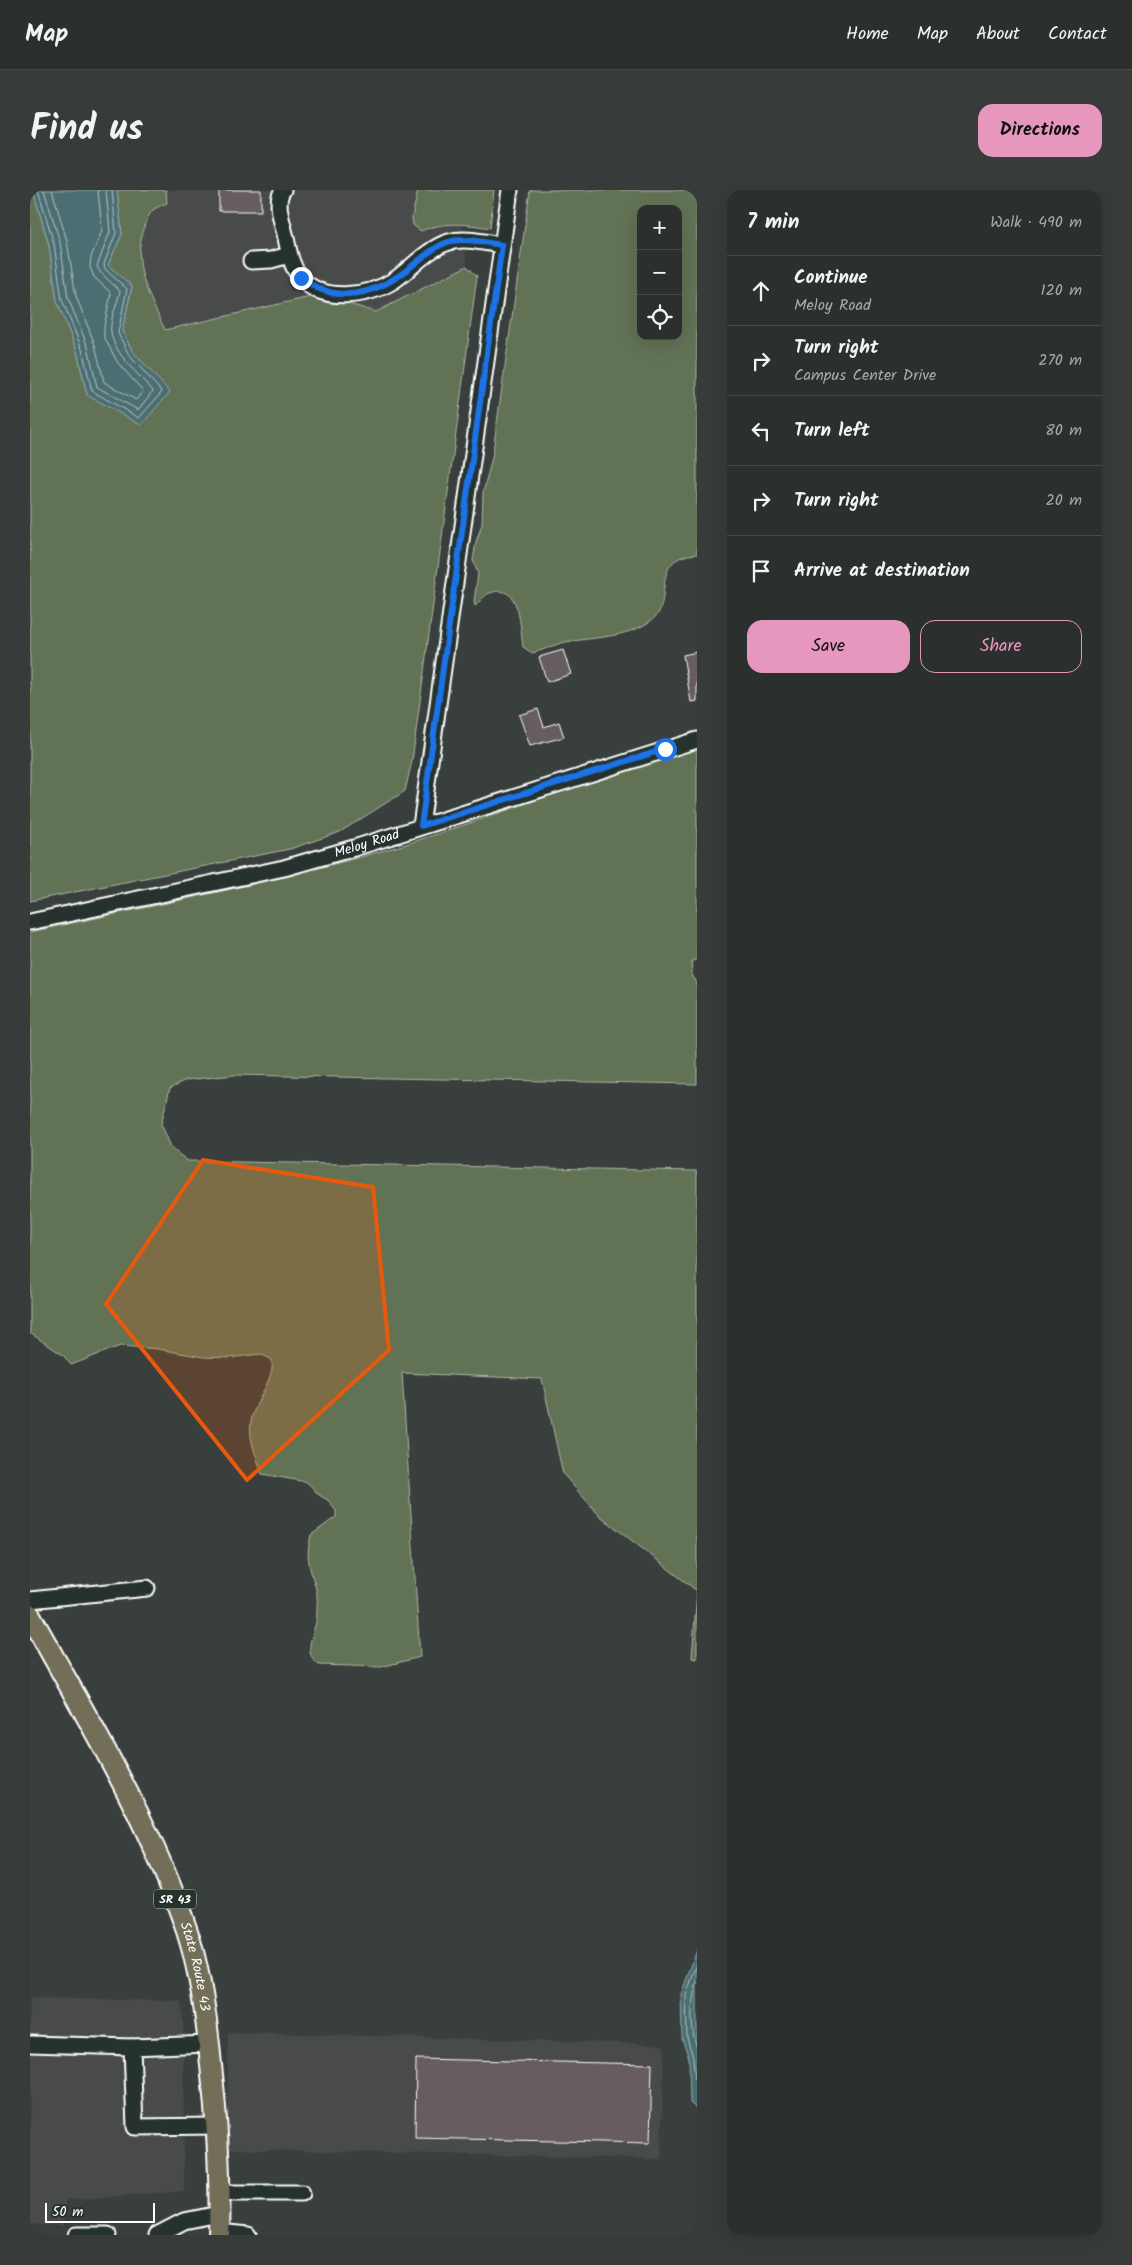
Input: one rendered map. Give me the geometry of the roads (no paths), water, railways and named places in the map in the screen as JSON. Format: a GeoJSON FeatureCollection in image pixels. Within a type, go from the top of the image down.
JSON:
{"type":"FeatureCollection","features":[{"type":"Feature","properties":{"kind":"main road","name":"State Route 43"},"geometry":{"type":"LineString","coordinates":[[30,1616],[126,1787],[152,1842],[187,1932],[199,1978],[209,2044],[217,2126],[219,2227]]}},
{"type":"Feature","properties":{"kind":"street"},"geometry":{"type":"LineString","coordinates":[[283,190],[279,200],[289,255],[301,278],[313,288],[330,294],[349,295],[366,292],[391,282],[436,248],[450,241],[502,245]]}},
{"type":"Feature","properties":{"kind":"street"},"geometry":{"type":"LineString","coordinates":[[421,826],[510,190]]}},
{"type":"Feature","properties":{"kind":"street"},"geometry":{"type":"LineString","coordinates":[[251,261],[271,260],[289,255]]}},
{"type":"Feature","properties":{"kind":"street","name":"Meloy Road"},"geometry":{"type":"LineString","coordinates":[[30,922],[284,868],[697,740]]}},
{"type":"Feature","properties":{"kind":"street"},"geometry":{"type":"LineString","coordinates":[[30,1600],[147,1588]]}},
{"type":"Feature","properties":{"kind":"street"},"geometry":{"type":"LineString","coordinates":[[30,2044],[132,2047],[209,2044]]}},
{"type":"Feature","properties":{"kind":"street"},"geometry":{"type":"LineString","coordinates":[[132,2047],[135,2127],[217,2126]]}},
{"type":"Feature","properties":{"kind":"street"},"geometry":{"type":"LineString","coordinates":[[219,2193],[302,2193]]}},
{"type":"Feature","properties":{"kind":"street"},"geometry":{"type":"LineString","coordinates":[[157,2235],[184,2221],[219,2227],[248,2235]]}},
{"type":"Feature","properties":{"kind":"street"},"geometry":{"type":"LineString","coordinates":[[76,2235],[108,2235]]}},
{"type":"Feature","properties":{"kind":"water"},"geometry":{"type":"Polygon","coordinates":[[[33,190],[117,190],[122,234],[108,265],[132,286],[122,331],[133,352],[170,392],[141,425],[87,395],[77,351],[57,301],[49,245],[33,190]]]}},
{"type":"Feature","properties":{"kind":"water"},"geometry":{"type":"Polygon","coordinates":[[[697,1950],[697,2109],[690,2103],[689,2058],[682,2039],[681,1994],[697,1950]]]}}]}
